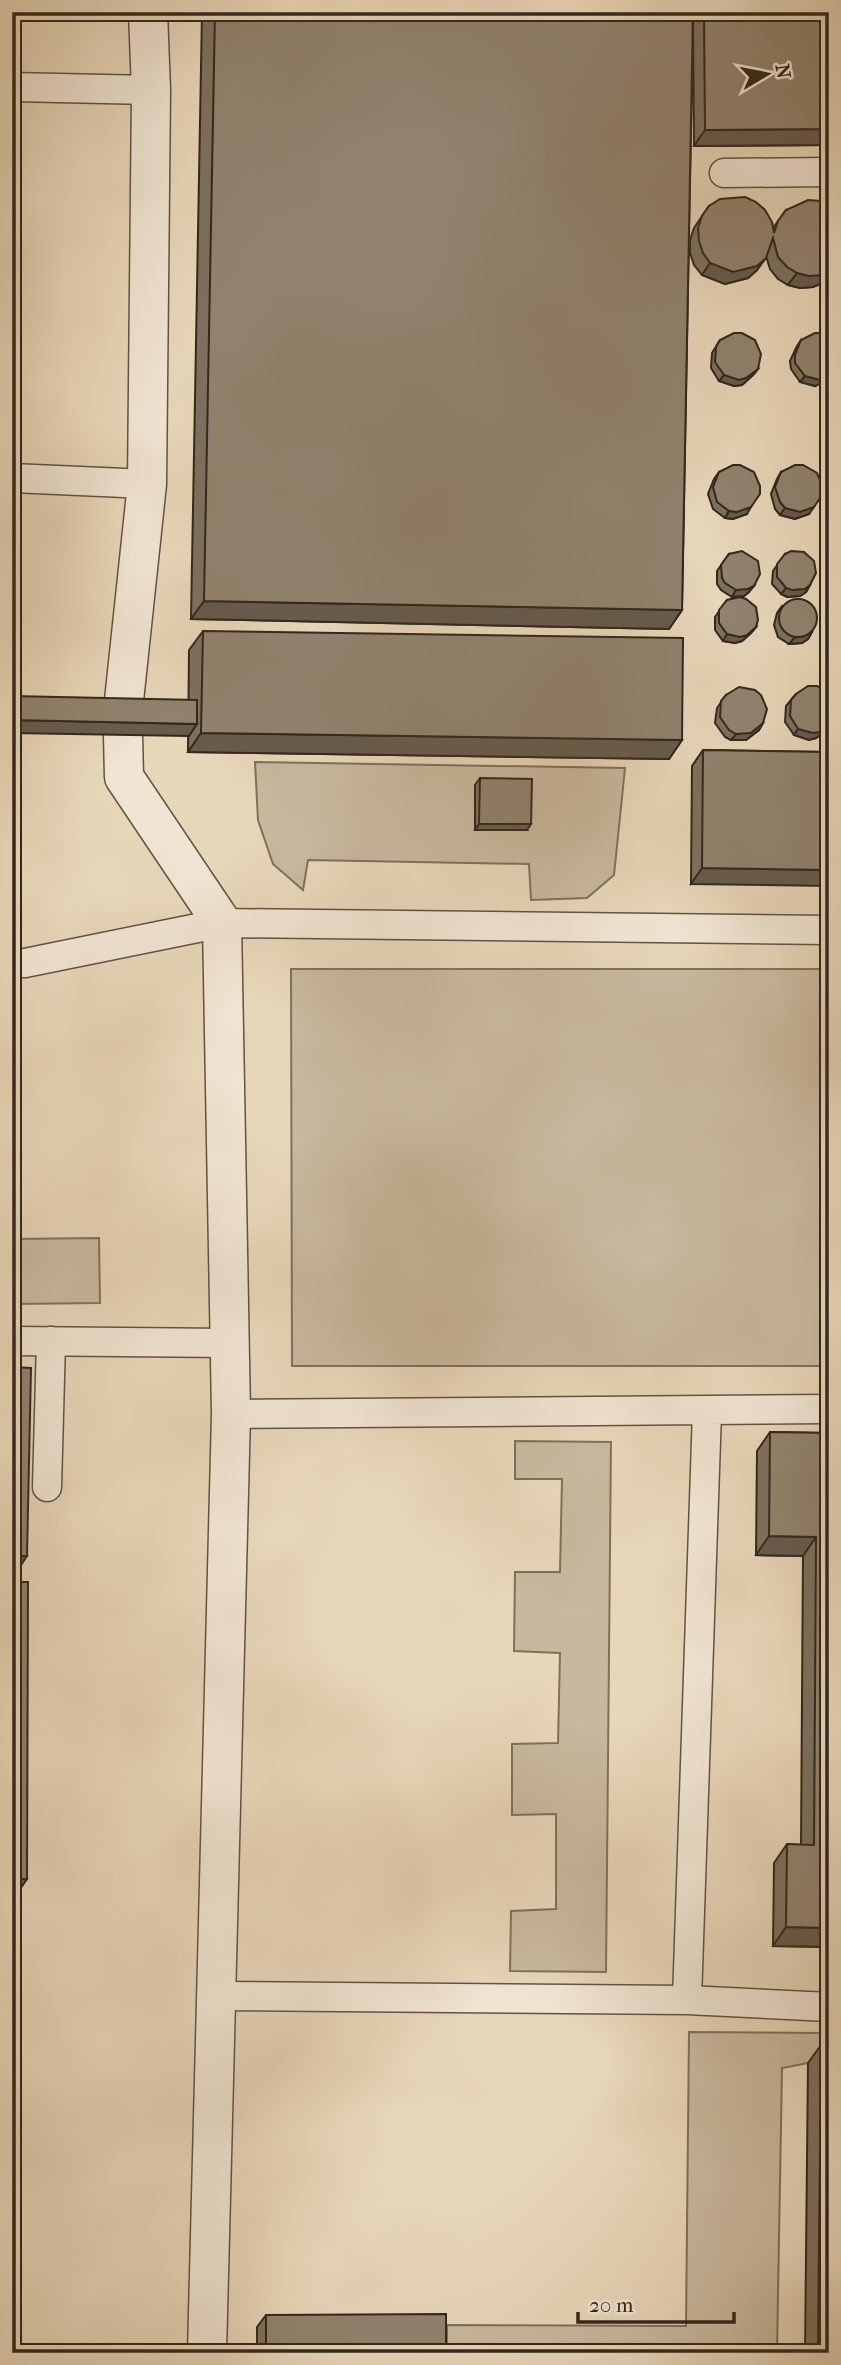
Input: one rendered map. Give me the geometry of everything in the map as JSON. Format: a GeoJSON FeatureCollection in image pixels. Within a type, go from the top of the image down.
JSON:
{"type":"FeatureCollection","features":[{"type":"Feature","properties":{"kind":"street"},"geometry":{"type":"LineString","coordinates":[[148,12],[151,90],[147,484],[123,723],[124,777],[222,923],[231,1414],[206,2353]]}},
{"type":"Feature","properties":{"kind":"lane"},"geometry":{"type":"LineString","coordinates":[[12,86],[151,90]]}},
{"type":"Feature","properties":{"kind":"lane"},"geometry":{"type":"LineString","coordinates":[[724,173],[829,172]]}},
{"type":"Feature","properties":{"kind":"lane"},"geometry":{"type":"LineString","coordinates":[[12,478],[147,484]]}},
{"type":"Feature","properties":{"kind":"lane"},"geometry":{"type":"LineString","coordinates":[[12,963],[25,963],[222,923],[829,930]]}},
{"type":"Feature","properties":{"kind":"lane"},"geometry":{"type":"LineString","coordinates":[[12,1341],[229,1343]]}},
{"type":"Feature","properties":{"kind":"lane"},"geometry":{"type":"LineString","coordinates":[[47,1487],[51,1341]]}},
{"type":"Feature","properties":{"kind":"lane"},"geometry":{"type":"LineString","coordinates":[[231,1414],[829,1409]]}},
{"type":"Feature","properties":{"kind":"lane"},"geometry":{"type":"LineString","coordinates":[[687,2000],[707,1411]]}},
{"type":"Feature","properties":{"kind":"lane"},"geometry":{"type":"LineString","coordinates":[[216,1996],[687,2000],[829,2007]]}},
{"type":"Feature","properties":{"kind":"shaded area"},"geometry":{"type":"Polygon","coordinates":[[[255,762],[625,768],[614,875],[587,898],[531,900],[529,864],[308,860],[303,890],[273,864],[258,820],[255,762]]]}},
{"type":"Feature","properties":{"kind":"shaded area"},"geometry":{"type":"Polygon","coordinates":[[[291,969],[829,969],[829,1366],[292,1366],[291,969]]]}},
{"type":"Feature","properties":{"kind":"shaded area"},"geometry":{"type":"Polygon","coordinates":[[[99,1238],[100,1303],[12,1304],[12,1239],[99,1238]]]}},
{"type":"Feature","properties":{"kind":"shaded area"},"geometry":{"type":"Polygon","coordinates":[[[515,1441],[611,1442],[606,1972],[510,1971],[511,1911],[556,1909],[556,1814],[512,1815],[512,1744],[558,1743],[560,1653],[514,1651],[515,1572],[560,1572],[562,1479],[515,1479],[515,1441]]]}},
{"type":"Feature","properties":{"kind":"shaded area"},"geometry":{"type":"Polygon","coordinates":[[[689,2032],[829,2033],[829,2064],[808,2063],[782,2068],[777,2353],[447,2353],[447,2325],[686,2326],[689,2032]]]}},
{"type":"Feature","properties":{"kind":"building"},"geometry":{"type":"Polygon","coordinates":[[[12,12],[25,12],[21,19],[12,23],[12,12]]]}},
{"type":"Feature","properties":{"kind":"building"},"geometry":{"type":"Polygon","coordinates":[[[215,12],[693,12],[682,610],[204,601],[215,12]]]}},
{"type":"Feature","properties":{"kind":"building"},"geometry":{"type":"Polygon","coordinates":[[[704,12],[829,12],[829,129],[705,130],[704,12]]]}},
{"type":"Feature","properties":{"kind":"building"},"geometry":{"type":"Polygon","coordinates":[[[745,197],[765,210],[772,222],[774,233],[786,210],[808,200],[829,205],[829,272],[809,276],[787,267],[778,257],[773,238],[766,258],[757,266],[733,272],[710,263],[699,241],[698,228],[702,216],[709,206],[720,199],[745,197]]]}},
{"type":"Feature","properties":{"kind":"building"},"geometry":{"type":"Polygon","coordinates":[[[734,333],[742,333],[755,340],[761,354],[758,369],[739,380],[724,375],[715,362],[716,347],[720,340],[734,333]]]}},
{"type":"Feature","properties":{"kind":"building"},"geometry":{"type":"Polygon","coordinates":[[[815,333],[829,336],[829,376],[820,380],[805,376],[795,363],[801,340],[815,333]]]}},
{"type":"Feature","properties":{"kind":"building"},"geometry":{"type":"Polygon","coordinates":[[[733,465],[740,465],[754,472],[760,486],[760,494],[751,507],[737,512],[729,511],[717,502],[713,487],[719,472],[733,465]]]}},
{"type":"Feature","properties":{"kind":"building"},"geometry":{"type":"Polygon","coordinates":[[[795,465],[803,465],[817,473],[823,487],[822,495],[814,507],[800,512],[785,508],[775,487],[781,472],[795,465]]]}},
{"type":"Feature","properties":{"kind":"building"},"geometry":{"type":"Polygon","coordinates":[[[742,551],[758,561],[760,574],[754,586],[736,590],[722,578],[721,565],[729,554],[742,551]]]}},
{"type":"Feature","properties":{"kind":"building"},"geometry":{"type":"Polygon","coordinates":[[[791,551],[804,552],[814,561],[816,573],[805,589],[786,588],[777,577],[777,564],[791,551]]]}},
{"type":"Feature","properties":{"kind":"building"},"geometry":{"type":"Polygon","coordinates":[[[740,597],[756,607],[758,620],[756,627],[740,637],[727,634],[719,623],[719,610],[727,600],[740,597]]]}},
{"type":"Feature","properties":{"kind":"building"},"geometry":{"type":"Polygon","coordinates":[[[798,599],[812,604],[817,618],[812,632],[798,637],[784,632],[779,618],[784,604],[798,599]]]}},
{"type":"Feature","properties":{"kind":"building"},"geometry":{"type":"Polygon","coordinates":[[[203,631],[683,638],[682,740],[201,733],[203,631]]]}},
{"type":"Feature","properties":{"kind":"building"},"geometry":{"type":"Polygon","coordinates":[[[808,686],[817,686],[829,692],[829,726],[821,732],[798,729],[790,716],[791,700],[808,686]]]}},
{"type":"Feature","properties":{"kind":"building"},"geometry":{"type":"Polygon","coordinates":[[[739,687],[755,690],[761,695],[767,709],[763,723],[751,733],[736,734],[729,730],[720,717],[721,701],[739,687]]]}},
{"type":"Feature","properties":{"kind":"building"},"geometry":{"type":"Polygon","coordinates":[[[12,696],[197,700],[197,724],[12,720],[12,696]]]}},
{"type":"Feature","properties":{"kind":"building"},"geometry":{"type":"Polygon","coordinates":[[[703,750],[829,752],[829,870],[702,868],[703,750]]]}},
{"type":"Feature","properties":{"kind":"building"},"geometry":{"type":"Polygon","coordinates":[[[480,778],[532,779],[531,824],[479,824],[480,778]]]}},
{"type":"Feature","properties":{"kind":"building"},"geometry":{"type":"Polygon","coordinates":[[[12,1367],[31,1368],[27,1556],[12,1556],[12,1367]]]}},
{"type":"Feature","properties":{"kind":"building"},"geometry":{"type":"Polygon","coordinates":[[[770,1432],[829,1433],[829,1928],[786,1927],[787,1844],[814,1845],[816,1537],[769,1536],[770,1432]]]}},
{"type":"Feature","properties":{"kind":"building"},"geometry":{"type":"Polygon","coordinates":[[[12,1582],[28,1582],[27,1879],[12,1879],[12,1582]]]}},
{"type":"Feature","properties":{"kind":"building"},"geometry":{"type":"Polygon","coordinates":[[[821,2045],[829,2045],[829,2345],[818,2345],[821,2045]]]}},
{"type":"Feature","properties":{"kind":"building"},"geometry":{"type":"Polygon","coordinates":[[[446,2314],[446,2353],[266,2353],[266,2315],[446,2314]]]}}]}
